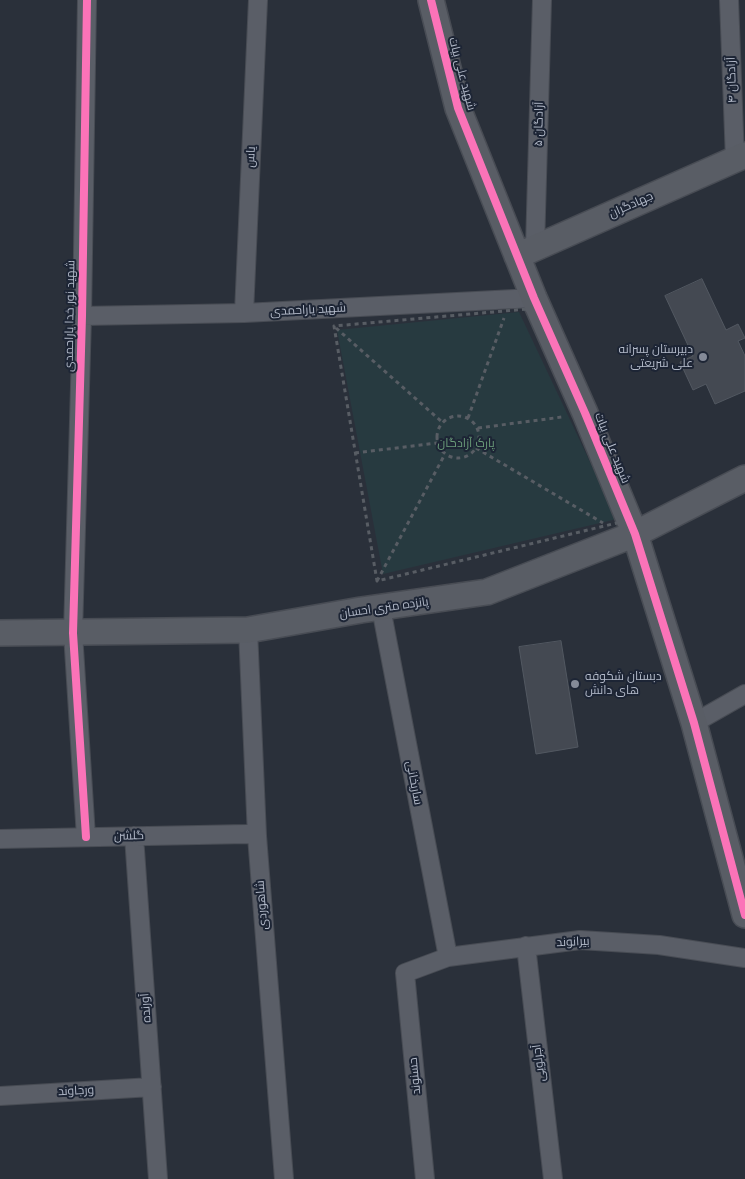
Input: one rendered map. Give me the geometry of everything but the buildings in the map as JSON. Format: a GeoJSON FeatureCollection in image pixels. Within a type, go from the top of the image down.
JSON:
{"type":"FeatureCollection","features":[{"type":"Feature","properties":{"kind":"street","name":"شهید نور خدا یاراحمدی"},"geometry":{"type":"LineString","coordinates":[[86,837],[73,633],[82,316],[87,0]]}},
{"type":"Feature","properties":{"kind":"street","name":"یاس"},"geometry":{"type":"LineString","coordinates":[[244,314],[258,0]]}},
{"type":"Feature","properties":{"kind":"street","name":"شهید علی بیات"},"geometry":{"type":"LineString","coordinates":[[432,0],[458,108],[526,252],[534,298],[581,414],[635,534],[694,723],[745,915]]}},
{"type":"Feature","properties":{"kind":"street","name":"آزادگان ۵"},"geometry":{"type":"LineString","coordinates":[[526,252],[542,0]]}},
{"type":"Feature","properties":{"kind":"street","name":"آزادگان ۴"},"geometry":{"type":"LineString","coordinates":[[729,0],[740,158]]}},
{"type":"Feature","properties":{"kind":"street","name":"جهادگران"},"geometry":{"type":"LineString","coordinates":[[526,252],[740,158]]}},
{"type":"Feature","properties":{"kind":"street","name":"شهید یاراحمدی"},"geometry":{"type":"LineString","coordinates":[[82,316],[244,314],[534,298]]}},
{"type":"Feature","properties":{"kind":"street","name":"پانزده متری احسان"},"geometry":{"type":"LineString","coordinates":[[0,634],[248,630],[371,609],[488,592],[635,534],[745,478]]}},
{"type":"Feature","properties":{"kind":"street","name":"ساریخانی"},"geometry":{"type":"LineString","coordinates":[[371,609],[448,957]]}},
{"type":"Feature","properties":{"kind":"street","name":"شاهوردی"},"geometry":{"type":"LineString","coordinates":[[248,630],[257,836],[284,1179]]}},
{"type":"Feature","properties":{"kind":"street"},"geometry":{"type":"LineString","coordinates":[[694,723],[745,694]]}},
{"type":"Feature","properties":{"kind":"street","name":"گلشن"},"geometry":{"type":"LineString","coordinates":[[0,839],[248,834],[257,836]]}},
{"type":"Feature","properties":{"kind":"street","name":"آورنده"},"geometry":{"type":"LineString","coordinates":[[134,836],[158,1179]]}},
{"type":"Feature","properties":{"kind":"street","name":"بیرانوند"},"geometry":{"type":"LineString","coordinates":[[405,973],[448,957],[580,940],[659,945],[745,958]]}},
{"type":"Feature","properties":{"kind":"street","name":"آجرلویی"},"geometry":{"type":"LineString","coordinates":[[526,946],[553,1179]]}},
{"type":"Feature","properties":{"kind":"street","name":"حسنوند"},"geometry":{"type":"LineString","coordinates":[[405,973],[425,1179]]}},
{"type":"Feature","properties":{"kind":"street","name":"ورجاوند"},"geometry":{"type":"LineString","coordinates":[[0,1096],[152,1087]]}},
{"type":"Feature","properties":{"kind":"path"},"geometry":{"type":"LineString","coordinates":[[334,326],[527,309],[581,414],[625,521],[377,581]]}},
{"type":"Feature","properties":{"kind":"path"},"geometry":{"type":"LineString","coordinates":[[316,310],[442,422]]}},
{"type":"Feature","properties":{"kind":"path"},"geometry":{"type":"LineString","coordinates":[[468,418],[507,311]]}},
{"type":"Feature","properties":{"kind":"path"},"geometry":{"type":"LineString","coordinates":[[334,326],[377,581]]}},
{"type":"Feature","properties":{"kind":"path"},"geometry":{"type":"LineString","coordinates":[[478,428],[581,414]]}},
{"type":"Feature","properties":{"kind":"path"},"geometry":{"type":"LineString","coordinates":[[454,416],[468,418],[478,428],[480,435],[472,454],[459,458],[452,458],[445,454],[437,443],[438,428],[442,422],[454,416]]}},
{"type":"Feature","properties":{"kind":"path"},"geometry":{"type":"LineString","coordinates":[[355,453],[437,443]]}},
{"type":"Feature","properties":{"kind":"path"},"geometry":{"type":"LineString","coordinates":[[476,448],[608,526]]}},
{"type":"Feature","properties":{"kind":"path"},"geometry":{"type":"LineString","coordinates":[[371,609],[377,581],[445,454]]}},
{"type":"Feature","properties":{"kind":"green space","name":"پارک آزادگان"},"geometry":{"type":"Polygon","coordinates":[[[519,312],[617,519],[383,574],[337,330],[519,312]]]}},
{"type":"Feature","properties":{"kind":"cycle path"},"geometry":{"type":"LineString","coordinates":[[86,837],[73,633],[82,316],[87,0]]}},
{"type":"Feature","properties":{"kind":"cycle path"},"geometry":{"type":"LineString","coordinates":[[431,0],[458,108],[534,298],[585,413],[635,534],[694,723],[745,915]]}},
{"type":"Feature","properties":{"kind":"place","name":"دبیرستان پسرانه علی شریعتی"},"geometry":{"type":"Point","coordinates":[703,357]}},
{"type":"Feature","properties":{"kind":"place","name":"دبستان شکوفه های دانش"},"geometry":{"type":"Point","coordinates":[575,684]}}]}
